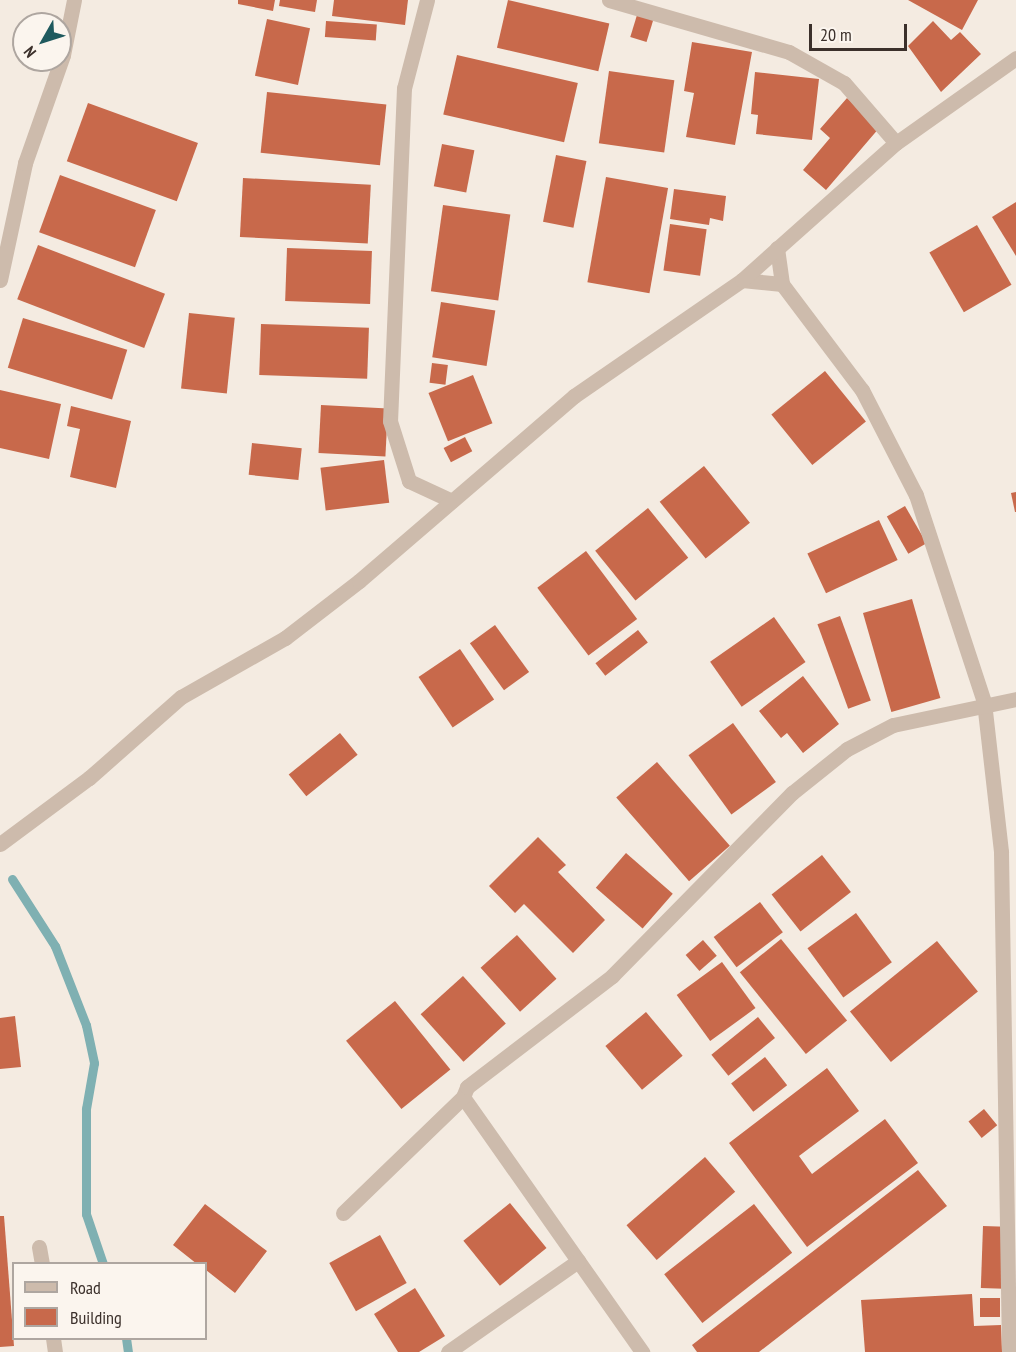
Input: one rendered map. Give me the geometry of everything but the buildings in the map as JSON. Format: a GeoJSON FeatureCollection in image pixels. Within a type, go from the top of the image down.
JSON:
{"type":"FeatureCollection","features":[{"type":"Feature","properties":{"kind":"street"},"geometry":{"type":"LineString","coordinates":[[0,280],[25,163],[63,55],[74,0]]}},
{"type":"Feature","properties":{"kind":"street"},"geometry":{"type":"LineString","coordinates":[[427,0],[404,88],[390,421],[409,481],[452,501]]}},
{"type":"Feature","properties":{"kind":"street"},"geometry":{"type":"LineString","coordinates":[[609,0],[789,52],[844,83],[896,143]]}},
{"type":"Feature","properties":{"kind":"street"},"geometry":{"type":"LineString","coordinates":[[0,844],[89,778],[181,697],[285,638],[452,501],[573,396],[742,280],[896,143],[1016,58]]}},
{"type":"Feature","properties":{"kind":"street"},"geometry":{"type":"LineString","coordinates":[[777,248],[782,284],[862,390],[916,495],[984,702],[1001,852],[1009,1352]]}},
{"type":"Feature","properties":{"kind":"street"},"geometry":{"type":"LineString","coordinates":[[742,280],[782,284]]}},
{"type":"Feature","properties":{"kind":"street"},"geometry":{"type":"LineString","coordinates":[[343,1213],[463,1097],[467,1087],[612,976],[792,793],[847,749],[893,725],[984,702],[1016,699]]}},
{"type":"Feature","properties":{"kind":"street"},"geometry":{"type":"LineString","coordinates":[[463,1097],[642,1352]]}},
{"type":"Feature","properties":{"kind":"street"},"geometry":{"type":"LineString","coordinates":[[39,1247],[42,1262]]}},
{"type":"Feature","properties":{"kind":"street"},"geometry":{"type":"LineString","coordinates":[[448,1352],[578,1261]]}},
{"type":"Feature","properties":{"kind":"waterway"},"geometry":{"type":"LineString","coordinates":[[12,879],[55,946],[86,1025],[94,1063],[86,1109],[86,1214],[102,1262]]}},
{"type":"Feature","properties":{"kind":"waterway"},"geometry":{"type":"LineString","coordinates":[[126,1340],[128,1352]]}}]}
